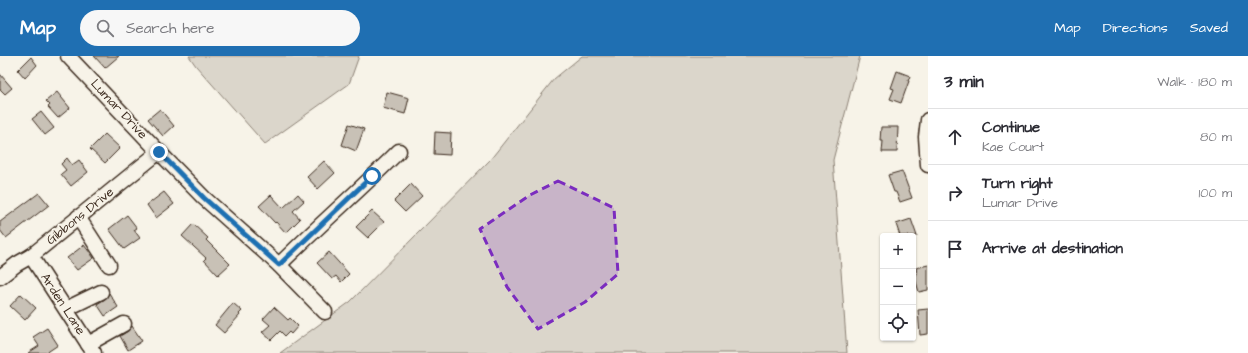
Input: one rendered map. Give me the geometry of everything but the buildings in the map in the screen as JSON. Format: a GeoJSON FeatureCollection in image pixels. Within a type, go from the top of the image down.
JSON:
{"type":"FeatureCollection","features":[{"type":"Feature","properties":{"kind":"street","name":"Lumar Drive"},"geometry":{"type":"LineString","coordinates":[[68,56],[209,203],[279,265],[325,312]]}},
{"type":"Feature","properties":{"kind":"street"},"geometry":{"type":"LineString","coordinates":[[928,120],[926,137],[928,165]]}},
{"type":"Feature","properties":{"kind":"street"},"geometry":{"type":"LineString","coordinates":[[279,265],[399,151]]}},
{"type":"Feature","properties":{"kind":"street","name":"Gibbons Drive"},"geometry":{"type":"LineString","coordinates":[[0,277],[17,264],[31,256],[159,152]]}},
{"type":"Feature","properties":{"kind":"street"},"geometry":{"type":"LineString","coordinates":[[78,217],[109,265]]}},
{"type":"Feature","properties":{"kind":"street","name":"Arden Lane"},"geometry":{"type":"LineString","coordinates":[[31,256],[91,349]]}},
{"type":"Feature","properties":{"kind":"street"},"geometry":{"type":"LineString","coordinates":[[66,309],[101,292]]}},
{"type":"Feature","properties":{"kind":"street"},"geometry":{"type":"LineString","coordinates":[[91,349],[124,324]]}},
{"type":"Feature","properties":{"kind":"highlighted area"},"geometry":{"type":"Polygon","coordinates":[[[558,181],[614,208],[618,274],[585,302],[538,329],[507,287],[480,229],[530,195],[558,181]]]}},
{"type":"Feature","properties":{"kind":"shaded area"},"geometry":{"type":"Polygon","coordinates":[[[189,56],[359,56],[349,84],[265,144],[196,66],[189,56]]]}},
{"type":"Feature","properties":{"kind":"shaded area"},"geometry":{"type":"Polygon","coordinates":[[[582,56],[860,56],[833,160],[847,353],[280,353],[350,302],[490,160],[554,79],[582,56]]]}},
{"type":"Feature","properties":{"kind":"route"},"geometry":{"type":"LineString","coordinates":[[159,152],[204,198],[279,265],[297,246],[372,176]]}}]}
